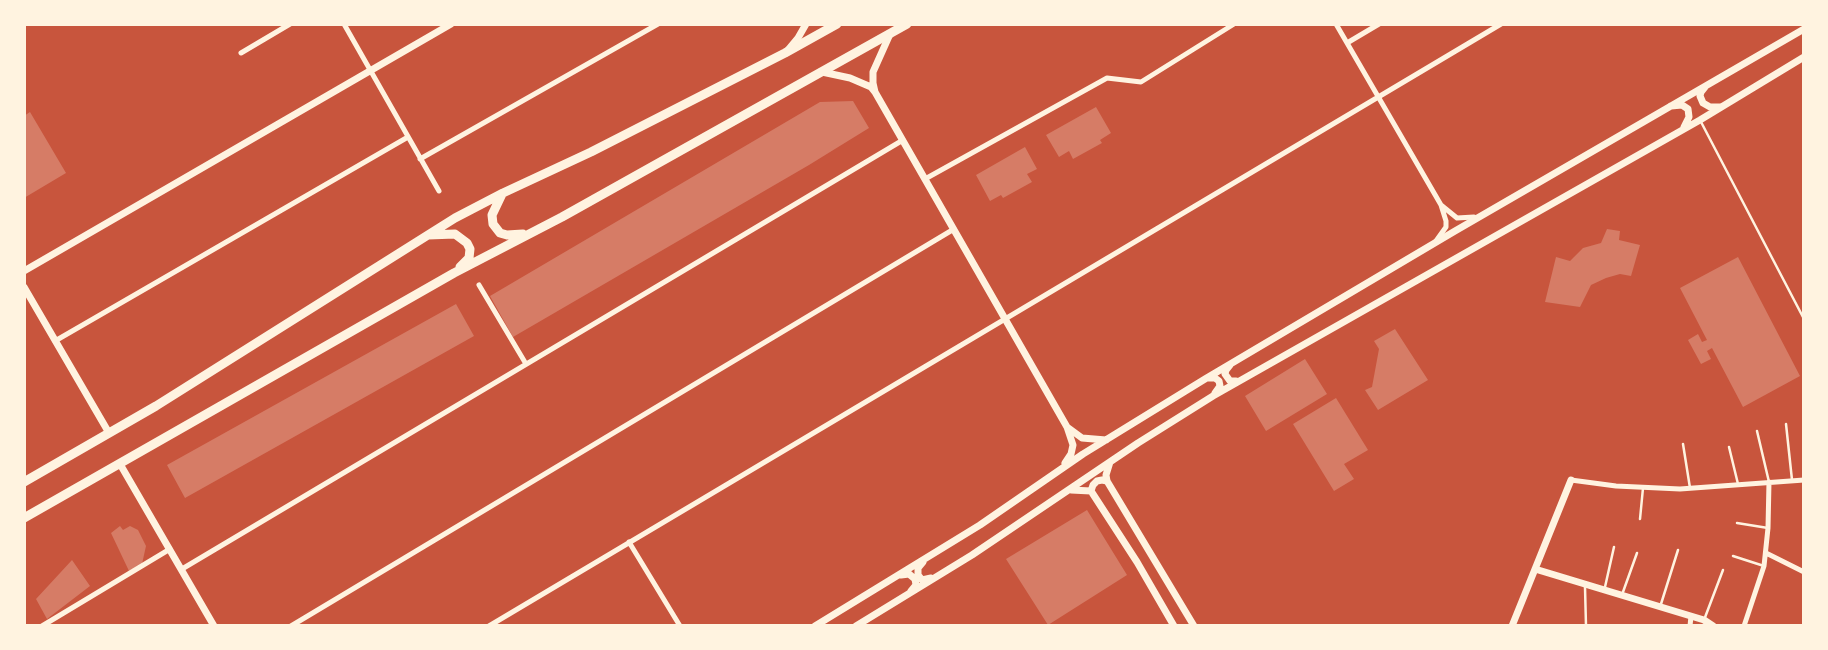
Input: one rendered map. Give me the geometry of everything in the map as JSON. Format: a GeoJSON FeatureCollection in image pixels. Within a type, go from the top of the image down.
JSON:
{"type":"FeatureCollection","features":[{"type":"Feature","properties":{"kind":"main road"},"geometry":{"type":"LineString","coordinates":[[24,482],[156,406],[455,218],[591,152],[837,24]]}},
{"type":"Feature","properties":{"kind":"main road"},"geometry":{"type":"LineString","coordinates":[[24,518],[454,274],[907,24]]}},
{"type":"Feature","properties":{"kind":"main road"},"geometry":{"type":"LineString","coordinates":[[503,193],[492,215],[493,224],[500,233],[530,233]]}},
{"type":"Feature","properties":{"kind":"main road"},"geometry":{"type":"LineString","coordinates":[[428,235],[455,234],[467,243],[470,249],[469,258],[454,274]]}},
{"type":"Feature","properties":{"kind":"street"},"geometry":{"type":"LineString","coordinates":[[242,53],[290,24]]}},
{"type":"Feature","properties":{"kind":"street"},"geometry":{"type":"LineString","coordinates":[[344,24],[439,191]]}},
{"type":"Feature","properties":{"kind":"street"},"geometry":{"type":"LineString","coordinates":[[24,271],[452,24]]}},
{"type":"Feature","properties":{"kind":"street"},"geometry":{"type":"LineString","coordinates":[[420,159],[657,24]]}},
{"type":"Feature","properties":{"kind":"street"},"geometry":{"type":"LineString","coordinates":[[785,53],[806,24]]}},
{"type":"Feature","properties":{"kind":"street"},"geometry":{"type":"LineString","coordinates":[[925,179],[1107,78],[1141,82],[1234,24]]}},
{"type":"Feature","properties":{"kind":"street"},"geometry":{"type":"LineString","coordinates":[[1336,24],[1441,205],[1446,227],[1433,244]]}},
{"type":"Feature","properties":{"kind":"street"},"geometry":{"type":"LineString","coordinates":[[1347,43],[1379,24]]}},
{"type":"Feature","properties":{"kind":"street"},"geometry":{"type":"LineString","coordinates":[[489,625],[1501,24]]}},
{"type":"Feature","properties":{"kind":"street"},"geometry":{"type":"LineString","coordinates":[[815,625],[980,525],[1106,440],[1233,362],[1804,29]]}},
{"type":"Feature","properties":{"kind":"street"},"geometry":{"type":"LineString","coordinates":[[891,34],[873,72],[876,92],[1067,426],[1073,445],[1071,454],[1060,470]]}},
{"type":"Feature","properties":{"kind":"street"},"geometry":{"type":"LineString","coordinates":[[856,625],[937,576],[1213,396],[1700,120],[1804,57]]}},
{"type":"Feature","properties":{"kind":"street"},"geometry":{"type":"LineString","coordinates":[[822,72],[850,78],[876,92]]}},
{"type":"Feature","properties":{"kind":"street"},"geometry":{"type":"LineString","coordinates":[[1708,84],[1701,92],[1701,100],[1706,106],[1722,107]]}},
{"type":"Feature","properties":{"kind":"street"},"geometry":{"type":"LineString","coordinates":[[1669,107],[1682,105],[1688,109],[1686,124],[1678,132]]}},
{"type":"Feature","properties":{"kind":"street"},"geometry":{"type":"LineString","coordinates":[[55,341],[408,137]]}},
{"type":"Feature","properties":{"kind":"street"},"geometry":{"type":"LineString","coordinates":[[182,569],[903,140]]}},
{"type":"Feature","properties":{"kind":"street"},"geometry":{"type":"LineString","coordinates":[[1441,205],[1457,218],[1481,216]]}},
{"type":"Feature","properties":{"kind":"street"},"geometry":{"type":"LineString","coordinates":[[291,625],[954,229]]}},
{"type":"Feature","properties":{"kind":"street"},"geometry":{"type":"LineString","coordinates":[[479,285],[526,364]]}},
{"type":"Feature","properties":{"kind":"street"},"geometry":{"type":"LineString","coordinates":[[24,287],[108,433]]}},
{"type":"Feature","properties":{"kind":"street"},"geometry":{"type":"LineString","coordinates":[[1233,362],[1225,374],[1230,381],[1240,381]]}},
{"type":"Feature","properties":{"kind":"street"},"geometry":{"type":"LineString","coordinates":[[1205,379],[1215,378],[1219,381],[1220,386],[1213,396]]}},
{"type":"Feature","properties":{"kind":"street"},"geometry":{"type":"LineString","coordinates":[[1067,426],[1082,438],[1106,440]]}},
{"type":"Feature","properties":{"kind":"street"},"geometry":{"type":"LineString","coordinates":[[1110,462],[1107,481],[1194,625]]}},
{"type":"Feature","properties":{"kind":"street"},"geometry":{"type":"LineString","coordinates":[[120,464],[214,625]]}},
{"type":"Feature","properties":{"kind":"street"},"geometry":{"type":"LineString","coordinates":[[1513,625],[1572,480],[1643,488],[1690,488],[1804,480]]}},
{"type":"Feature","properties":{"kind":"street"},"geometry":{"type":"LineString","coordinates":[[1091,491],[1097,481],[1107,481]]}},
{"type":"Feature","properties":{"kind":"street"},"geometry":{"type":"LineString","coordinates":[[1744,625],[1764,566],[1769,482]]}},
{"type":"Feature","properties":{"kind":"street"},"geometry":{"type":"LineString","coordinates":[[1070,490],[1091,491],[1174,625]]}},
{"type":"Feature","properties":{"kind":"street"},"geometry":{"type":"LineString","coordinates":[[629,542],[680,625]]}},
{"type":"Feature","properties":{"kind":"street"},"geometry":{"type":"LineString","coordinates":[[42,625],[170,549]]}},
{"type":"Feature","properties":{"kind":"street"},"geometry":{"type":"LineString","coordinates":[[1137,562],[1150,552]]}},
{"type":"Feature","properties":{"kind":"street"},"geometry":{"type":"LineString","coordinates":[[1766,552],[1804,572]]}},
{"type":"Feature","properties":{"kind":"street"},"geometry":{"type":"LineString","coordinates":[[926,558],[918,568],[918,575],[922,580],[937,576]]}},
{"type":"Feature","properties":{"kind":"street"},"geometry":{"type":"LineString","coordinates":[[1535,569],[1713,625]]}},
{"type":"Feature","properties":{"kind":"street"},"geometry":{"type":"LineString","coordinates":[[898,575],[909,574],[915,579],[915,588],[908,594]]}},
{"type":"Feature","properties":{"kind":"street"},"geometry":{"type":"LineString","coordinates":[[1690,625],[1691,616]]}},
{"type":"Feature","properties":{"kind":"lane"},"geometry":{"type":"LineString","coordinates":[[1700,120],[1804,319]]}},
{"type":"Feature","properties":{"kind":"lane"},"geometry":{"type":"LineString","coordinates":[[1786,424],[1792,481]]}},
{"type":"Feature","properties":{"kind":"lane"},"geometry":{"type":"LineString","coordinates":[[1757,431],[1769,482]]}},
{"type":"Feature","properties":{"kind":"lane"},"geometry":{"type":"LineString","coordinates":[[1683,444],[1690,488]]}},
{"type":"Feature","properties":{"kind":"lane"},"geometry":{"type":"LineString","coordinates":[[1729,447],[1738,484]]}},
{"type":"Feature","properties":{"kind":"lane"},"geometry":{"type":"LineString","coordinates":[[1640,519],[1643,488]]}},
{"type":"Feature","properties":{"kind":"lane"},"geometry":{"type":"LineString","coordinates":[[1737,523],[1768,528]]}},
{"type":"Feature","properties":{"kind":"lane"},"geometry":{"type":"LineString","coordinates":[[1604,590],[1614,547]]}},
{"type":"Feature","properties":{"kind":"lane"},"geometry":{"type":"LineString","coordinates":[[1660,607],[1678,550]]}},
{"type":"Feature","properties":{"kind":"lane"},"geometry":{"type":"LineString","coordinates":[[1622,596],[1637,553]]}},
{"type":"Feature","properties":{"kind":"lane"},"geometry":{"type":"LineString","coordinates":[[1733,556],[1764,566]]}},
{"type":"Feature","properties":{"kind":"lane"},"geometry":{"type":"LineString","coordinates":[[1704,620],[1723,570]]}},
{"type":"Feature","properties":{"kind":"lane"},"geometry":{"type":"LineString","coordinates":[[1585,584],[1586,625]]}},
{"type":"Feature","properties":{"kind":"building"},"geometry":{"type":"Polygon","coordinates":[[[853,101],[869,128],[513,337],[490,296],[820,102],[853,101]]]}},
{"type":"Feature","properties":{"kind":"building"},"geometry":{"type":"Polygon","coordinates":[[[1096,107],[1111,133],[1100,140],[1102,143],[1073,159],[1069,151],[1059,157],[1046,135],[1096,107]]]}},
{"type":"Feature","properties":{"kind":"building"},"geometry":{"type":"Polygon","coordinates":[[[30,112],[66,173],[24,198],[24,116],[30,112]]]}},
{"type":"Feature","properties":{"kind":"building"},"geometry":{"type":"Polygon","coordinates":[[[1025,147],[1037,169],[1027,174],[1032,182],[1003,198],[1001,195],[990,201],[976,175],[1025,147]]]}},
{"type":"Feature","properties":{"kind":"building"},"geometry":{"type":"Polygon","coordinates":[[[1607,229],[1620,231],[1619,240],[1640,245],[1631,276],[1620,274],[1591,285],[1580,307],[1545,302],[1556,257],[1570,261],[1583,248],[1601,243],[1607,229]]]}},
{"type":"Feature","properties":{"kind":"building"},"geometry":{"type":"Polygon","coordinates":[[[1738,257],[1800,376],[1743,407],[1712,348],[1707,351],[1711,359],[1701,364],[1688,340],[1698,334],[1702,342],[1707,340],[1680,288],[1738,257]]]}},
{"type":"Feature","properties":{"kind":"building"},"geometry":{"type":"Polygon","coordinates":[[[456,304],[474,336],[185,498],[167,465],[456,304]]]}},
{"type":"Feature","properties":{"kind":"building"},"geometry":{"type":"Polygon","coordinates":[[[1395,329],[1428,380],[1378,410],[1365,390],[1372,387],[1379,349],[1374,341],[1395,329]]]}},
{"type":"Feature","properties":{"kind":"building"},"geometry":{"type":"Polygon","coordinates":[[[1305,359],[1327,394],[1266,431],[1245,396],[1305,359]]]}},
{"type":"Feature","properties":{"kind":"building"},"geometry":{"type":"Polygon","coordinates":[[[1336,398],[1368,450],[1344,464],[1354,479],[1334,491],[1293,424],[1336,398]]]}},
{"type":"Feature","properties":{"kind":"building"},"geometry":{"type":"Polygon","coordinates":[[[1087,510],[1127,575],[1048,625],[1006,559],[1087,510]]]}},
{"type":"Feature","properties":{"kind":"building"},"geometry":{"type":"Polygon","coordinates":[[[120,526],[123,530],[130,526],[138,530],[146,546],[142,564],[129,571],[111,533],[120,526]]]}},
{"type":"Feature","properties":{"kind":"building"},"geometry":{"type":"Polygon","coordinates":[[[72,560],[90,586],[47,619],[36,599],[72,560]]]}}]}
